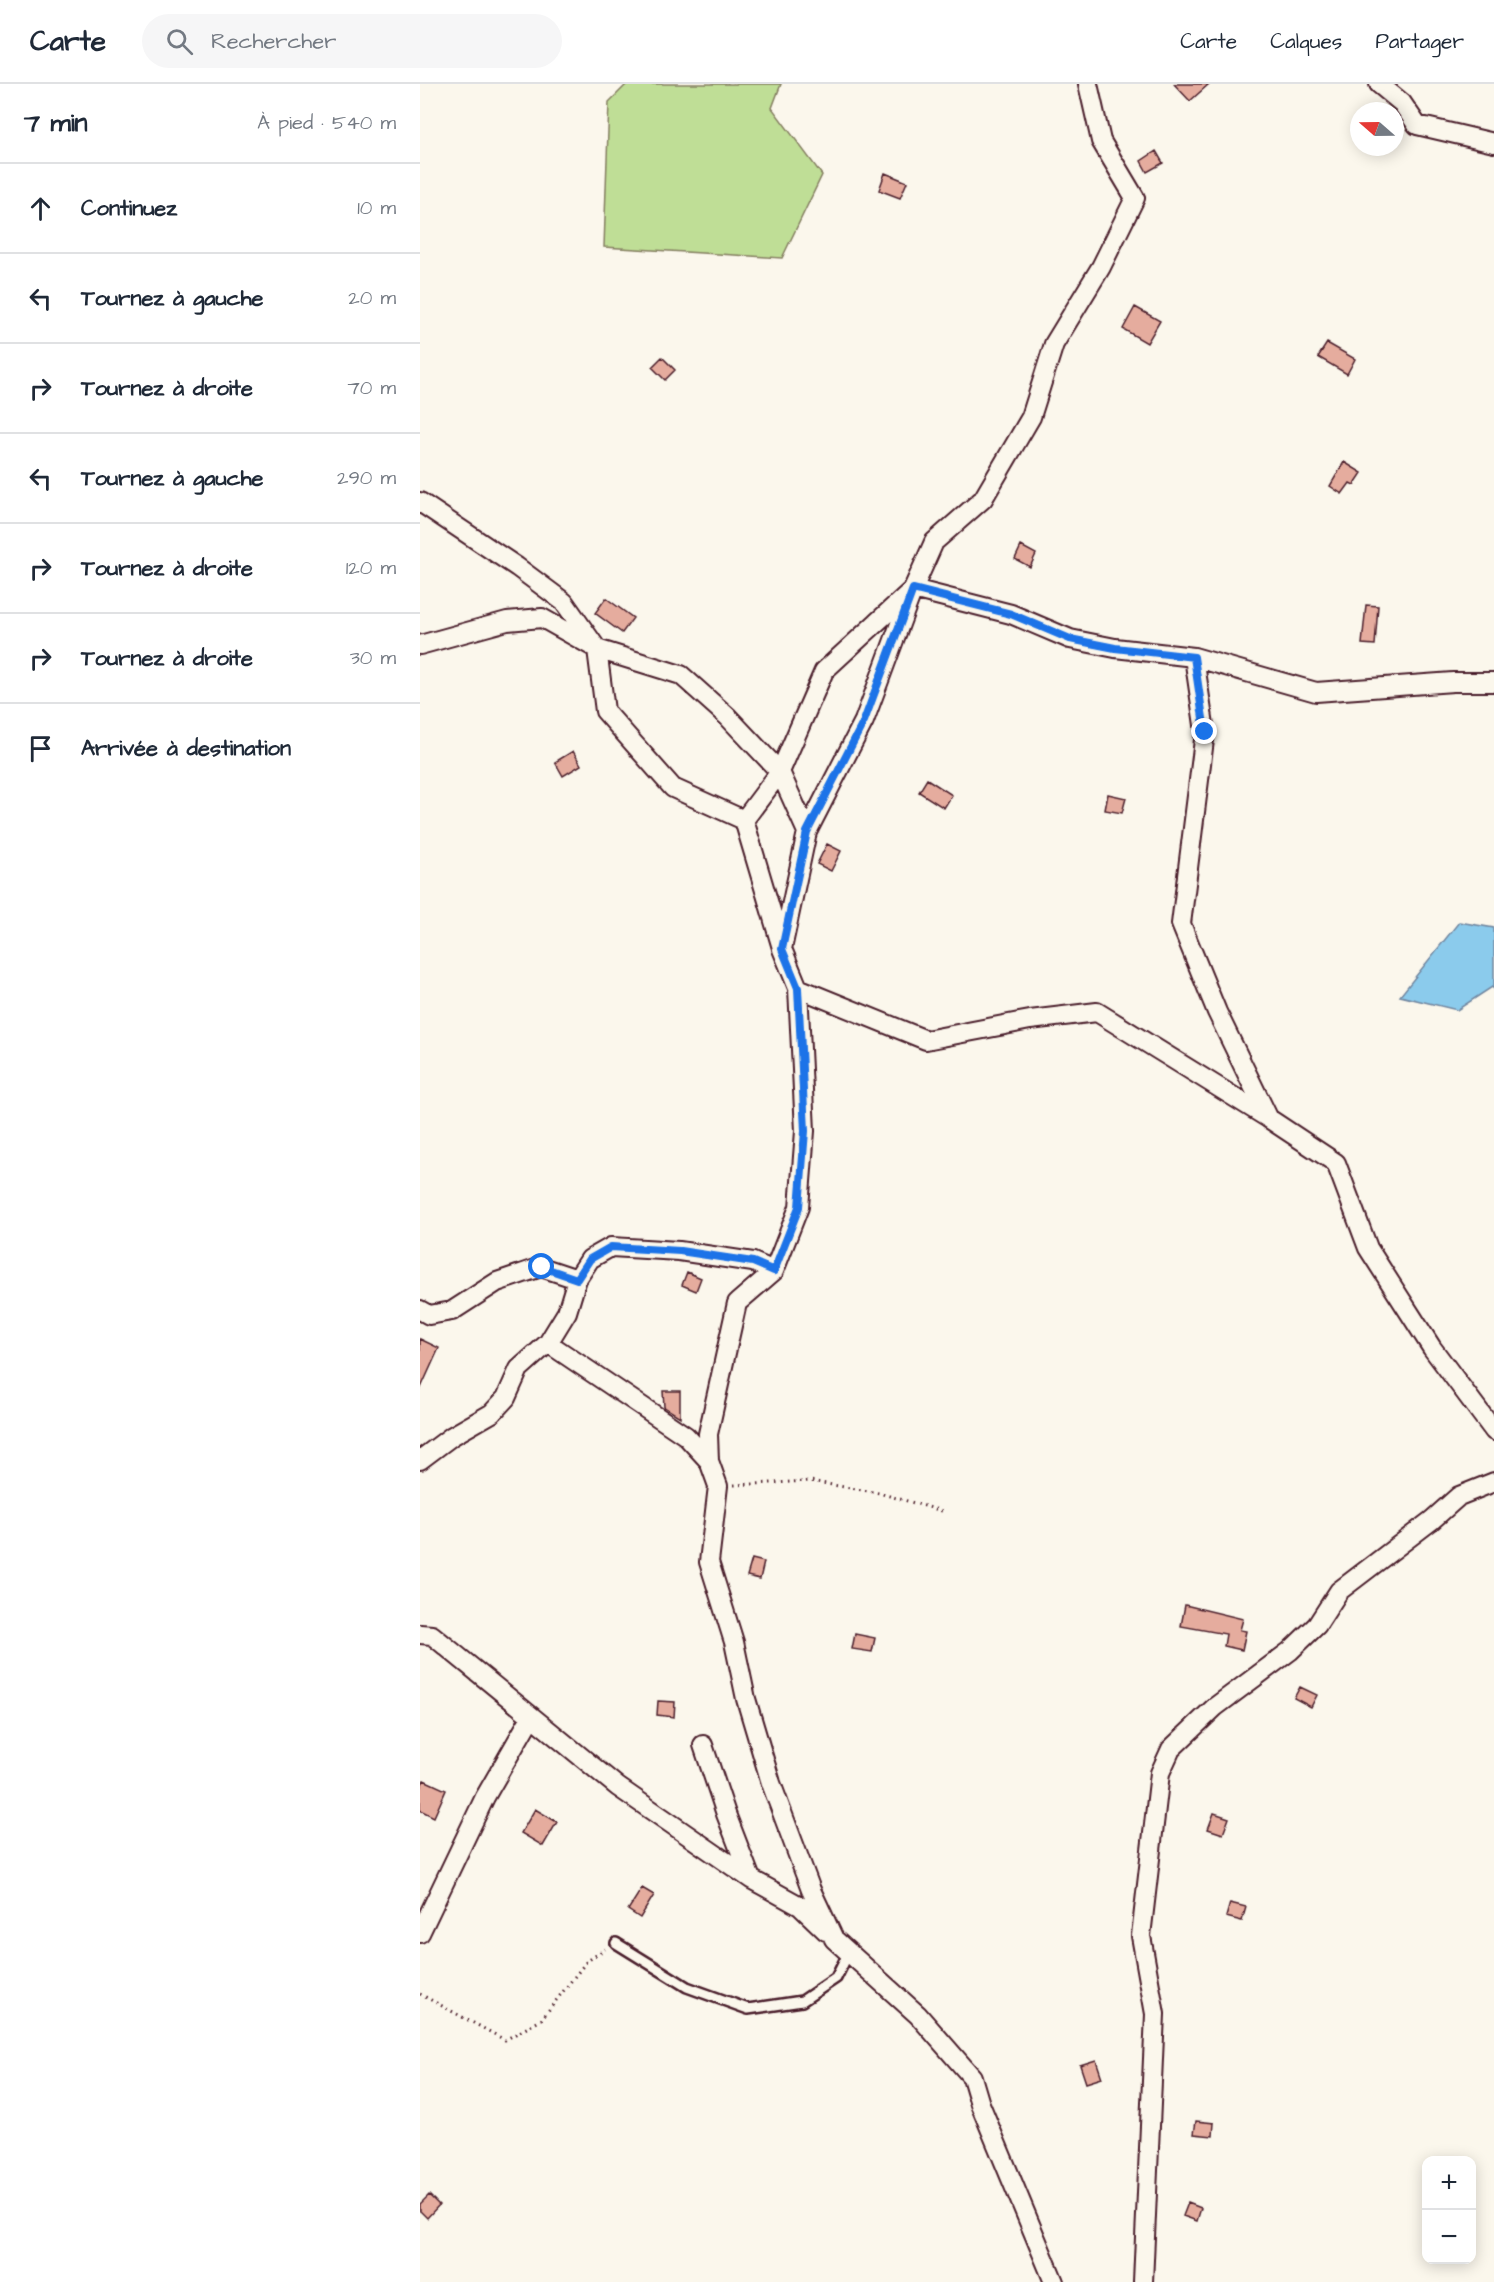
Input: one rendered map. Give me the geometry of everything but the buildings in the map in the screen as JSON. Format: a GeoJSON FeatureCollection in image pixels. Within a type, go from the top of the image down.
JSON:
{"type":"FeatureCollection","features":[{"type":"Feature","properties":{"kind":"street"},"geometry":{"type":"LineString","coordinates":[[782,949],[807,832],[864,721],[913,589],[934,542],[983,499],[1031,417],[1054,344],[1101,267],[1135,198],[1101,141],[1088,84]]}},
{"type":"Feature","properties":{"kind":"street"},"geometry":{"type":"LineString","coordinates":[[1379,84],[1402,103],[1417,125],[1494,143]]}},
{"type":"Feature","properties":{"kind":"street"},"geometry":{"type":"LineString","coordinates":[[420,502],[517,567],[564,602],[597,649],[605,711],[673,788],[744,820],[782,949],[798,988],[805,1131],[799,1207],[774,1271],[737,1303],[708,1434],[709,1461],[717,1486],[709,1562],[734,1642],[746,1699],[771,1783],[811,1890],[834,1939]]}},
{"type":"Feature","properties":{"kind":"street"},"geometry":{"type":"LineString","coordinates":[[913,589],[1011,614],[1070,639],[1115,648],[1194,657],[1316,692],[1454,682],[1494,682]]}},
{"type":"Feature","properties":{"kind":"street"},"geometry":{"type":"LineString","coordinates":[[744,820],[780,771],[824,671],[913,589]]}},
{"type":"Feature","properties":{"kind":"street"},"geometry":{"type":"LineString","coordinates":[[420,645],[507,621],[542,618],[597,649],[681,675],[728,717],[780,771],[807,832]]}},
{"type":"Feature","properties":{"kind":"street"},"geometry":{"type":"LineString","coordinates":[[1194,657],[1205,732],[1182,924],[1217,1012],[1268,1118]]}},
{"type":"Feature","properties":{"kind":"street"},"geometry":{"type":"LineString","coordinates":[[798,988],[926,1040],[1030,1020],[1097,1012],[1268,1118],[1336,1162],[1368,1248],[1432,1348],[1494,1431]]}},
{"type":"Feature","properties":{"kind":"street"},"geometry":{"type":"LineString","coordinates":[[420,1460],[452,1436],[492,1413],[506,1398],[519,1369],[548,1342],[567,1312],[577,1279],[590,1259],[611,1247],[680,1251],[753,1262],[774,1271]]}},
{"type":"Feature","properties":{"kind":"street"},"geometry":{"type":"LineString","coordinates":[[420,1310],[429,1316],[452,1311],[497,1282],[542,1267],[577,1279]]}},
{"type":"Feature","properties":{"kind":"street"},"geometry":{"type":"LineString","coordinates":[[548,1342],[686,1436],[709,1461]]}},
{"type":"Feature","properties":{"kind":"street"},"geometry":{"type":"LineString","coordinates":[[1143,2282],[1155,2014],[1141,1936],[1160,1773],[1171,1749],[1215,1707],[1290,1651],[1317,1625],[1339,1591],[1432,1520],[1459,1496],[1494,1482]]}},
{"type":"Feature","properties":{"kind":"street"},"geometry":{"type":"LineString","coordinates":[[420,1634],[432,1635],[618,1786],[751,1878],[800,1906],[918,2015],[972,2077],[980,2104],[1054,2282]]}},
{"type":"Feature","properties":{"kind":"street"},"geometry":{"type":"LineString","coordinates":[[420,1933],[485,1797],[531,1717]]}},
{"type":"Feature","properties":{"kind":"street"},"geometry":{"type":"LineString","coordinates":[[703,1745],[726,1815],[751,1878]]}},
{"type":"Feature","properties":{"kind":"lane"},"geometry":{"type":"LineString","coordinates":[[616,1943],[687,1987],[748,2009],[802,2001],[836,1978],[849,1952]]}},
{"type":"Feature","properties":{"kind":"path"},"geometry":{"type":"LineString","coordinates":[[717,1486],[810,1481],[879,1493],[942,1511]]}},
{"type":"Feature","properties":{"kind":"path"},"geometry":{"type":"LineString","coordinates":[[420,1994],[506,2040],[541,2020],[586,1962],[616,1943]]}},
{"type":"Feature","properties":{"kind":"green space"},"geometry":{"type":"Polygon","coordinates":[[[627,84],[781,84],[772,108],[822,175],[782,258],[604,247],[609,102],[627,84]]]}},
{"type":"Feature","properties":{"kind":"water"},"geometry":{"type":"Polygon","coordinates":[[[1459,922],[1494,928],[1494,989],[1492,987],[1457,1010],[1400,996],[1459,922]]]}},
{"type":"Feature","properties":{"kind":"route"},"geometry":{"type":"LineString","coordinates":[[542,1267],[577,1279],[590,1259],[611,1247],[680,1251],[753,1262],[774,1271],[799,1207],[805,1131],[798,988],[782,949],[807,832],[864,721],[913,589],[1011,614],[1070,639],[1115,648],[1194,657],[1205,732]]}}]}
